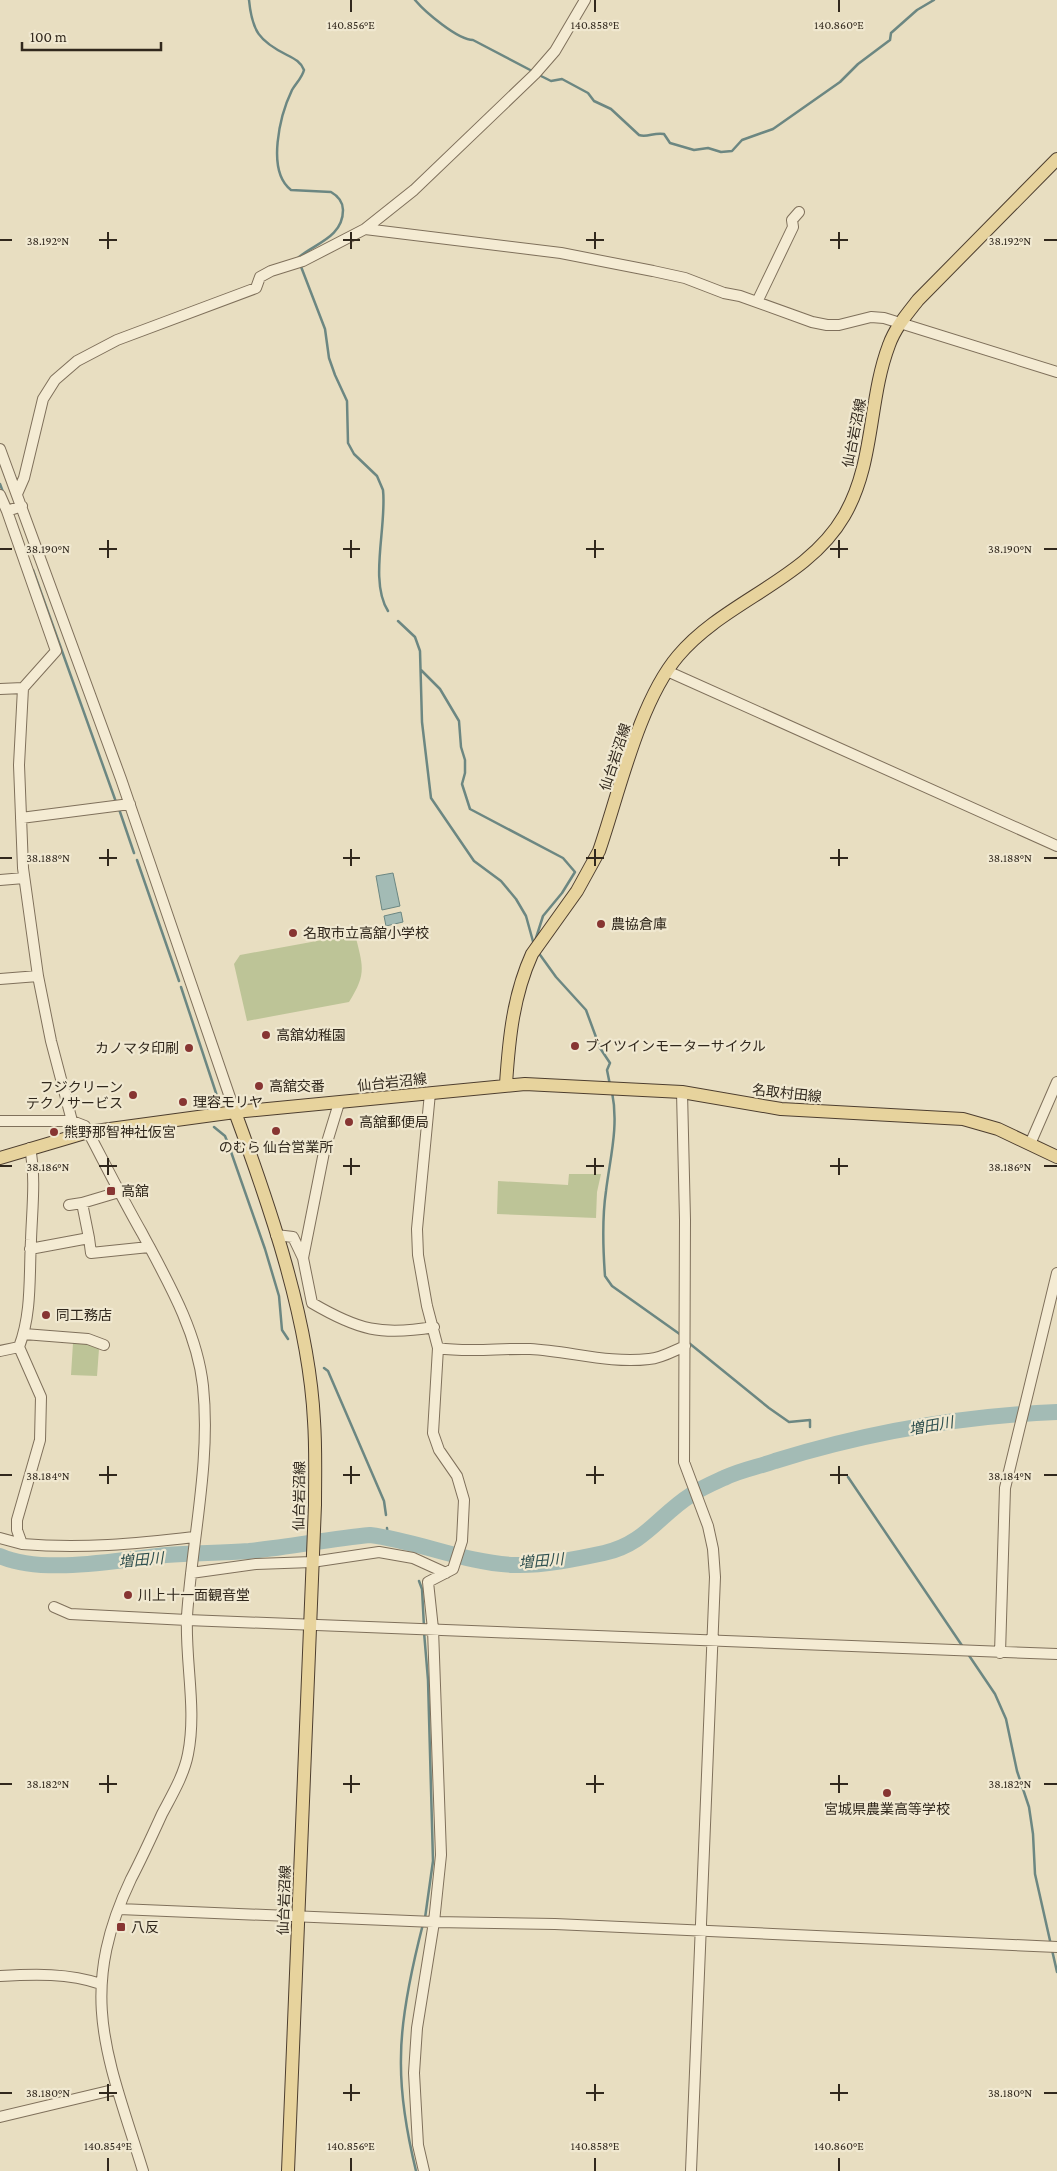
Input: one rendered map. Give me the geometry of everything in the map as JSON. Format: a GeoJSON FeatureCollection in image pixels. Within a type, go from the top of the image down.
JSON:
{"type":"FeatureCollection","features":[{"type":"Feature","properties":{"kind":"main road","name":"仙台岩沼線"},"geometry":{"type":"LineString","coordinates":[[288,2171],[312,1560],[314,1421],[308,1364],[286,1266],[235,1112],[338,1103],[506,1084],[513,1010],[518,989],[532,954],[590,871],[599,851],[653,694],[679,655],[704,632],[796,567],[837,528],[852,502],[861,478],[881,371],[890,343],[901,323],[918,300],[1057,159]]}},
{"type":"Feature","properties":{"kind":"main road","name":"名取村田線"},"geometry":{"type":"LineString","coordinates":[[506,1084],[682,1092],[781,1109],[963,1119],[981,1123],[1057,1157]]}},
{"type":"Feature","properties":{"kind":"main road"},"geometry":{"type":"LineString","coordinates":[[0,1158],[88,1132],[235,1112]]}},
{"type":"Feature","properties":{"kind":"street"},"geometry":{"type":"LineString","coordinates":[[72,1121],[51,1041],[38,976],[24,878],[21,818],[19,765],[22,688],[56,651],[9,508],[24,478],[43,399],[55,380],[77,361],[117,340],[256,288],[259,281],[271,271],[299,263],[365,228],[414,190],[536,72],[555,51],[585,0]]}},
{"type":"Feature","properties":{"kind":"street"},"geometry":{"type":"LineString","coordinates":[[757,302],[794,227],[792,220],[799,212]]}},
{"type":"Feature","properties":{"kind":"street"},"geometry":{"type":"LineString","coordinates":[[365,228],[562,253],[685,278],[724,293],[740,296],[812,322],[827,325],[871,317],[884,318],[1057,372]]}},
{"type":"Feature","properties":{"kind":"street"},"geometry":{"type":"LineString","coordinates":[[0,449],[17,494]]}},
{"type":"Feature","properties":{"kind":"street"},"geometry":{"type":"LineString","coordinates":[[0,495],[9,508],[130,804],[235,1112]]}},
{"type":"Feature","properties":{"kind":"street"},"geometry":{"type":"LineString","coordinates":[[667,671],[1057,846]]}},
{"type":"Feature","properties":{"kind":"street"},"geometry":{"type":"LineString","coordinates":[[0,689],[22,688]]}},
{"type":"Feature","properties":{"kind":"street"},"geometry":{"type":"LineString","coordinates":[[21,818],[130,804]]}},
{"type":"Feature","properties":{"kind":"street"},"geometry":{"type":"LineString","coordinates":[[0,880],[24,878]]}},
{"type":"Feature","properties":{"kind":"street"},"geometry":{"type":"LineString","coordinates":[[0,979],[38,976]]}},
{"type":"Feature","properties":{"kind":"street"},"geometry":{"type":"LineString","coordinates":[[1030,1144],[1057,1082]]}},
{"type":"Feature","properties":{"kind":"street"},"geometry":{"type":"LineString","coordinates":[[682,1092],[685,1342],[684,1462],[690,1483],[708,1526],[713,1549],[715,1577],[691,2171]]}},
{"type":"Feature","properties":{"kind":"street"},"geometry":{"type":"LineString","coordinates":[[424,2171],[418,2145],[414,2073],[427,1921],[440,1855],[426,1628],[428,1582],[449,1571],[462,1541],[464,1500],[457,1476],[439,1450],[433,1433],[438,1348],[427,1306],[418,1255],[417,1229],[430,1093]]}},
{"type":"Feature","properties":{"kind":"street"},"geometry":{"type":"LineString","coordinates":[[303,1258],[324,1152],[338,1103]]}},
{"type":"Feature","properties":{"kind":"street"},"geometry":{"type":"LineString","coordinates":[[0,1121],[72,1121],[83,1123],[178,1304],[193,1340],[200,1367],[205,1437],[187,1620],[190,1737],[188,1756],[180,1779],[118,1909],[104,1953],[101,1984],[103,2027],[108,2060],[143,2171]]}},
{"type":"Feature","properties":{"kind":"street"},"geometry":{"type":"LineString","coordinates":[[22,1544],[17,1530],[17,1520],[40,1440],[41,1397],[19,1347],[24,1334],[30,1290],[34,1172],[30,1148]]}},
{"type":"Feature","properties":{"kind":"street"},"geometry":{"type":"LineString","coordinates":[[69,1205],[120,1192]]}},
{"type":"Feature","properties":{"kind":"street"},"geometry":{"type":"LineString","coordinates":[[82,1203],[91,1253],[149,1247]]}},
{"type":"Feature","properties":{"kind":"street"},"geometry":{"type":"LineString","coordinates":[[276,1235],[294,1237],[303,1258],[312,1303],[337,1318],[368,1330],[404,1332],[434,1327]]}},
{"type":"Feature","properties":{"kind":"street"},"geometry":{"type":"LineString","coordinates":[[30,1249],[89,1238]]}},
{"type":"Feature","properties":{"kind":"street"},"geometry":{"type":"LineString","coordinates":[[1000,1652],[1005,1488],[1057,1273]]}},
{"type":"Feature","properties":{"kind":"street"},"geometry":{"type":"LineString","coordinates":[[24,1334],[88,1339],[104,1345]]}},
{"type":"Feature","properties":{"kind":"street"},"geometry":{"type":"LineString","coordinates":[[438,1348],[470,1352],[498,1348],[532,1349],[589,1357],[648,1359],[662,1356],[685,1342]]}},
{"type":"Feature","properties":{"kind":"street"},"geometry":{"type":"LineString","coordinates":[[0,1351],[19,1347]]}},
{"type":"Feature","properties":{"kind":"street"},"geometry":{"type":"LineString","coordinates":[[0,1538],[22,1544],[65,1548],[118,1546],[194,1539]]}},
{"type":"Feature","properties":{"kind":"street"},"geometry":{"type":"LineString","coordinates":[[191,1570],[312,1560],[379,1552],[413,1558],[449,1571]]}},
{"type":"Feature","properties":{"kind":"street"},"geometry":{"type":"LineString","coordinates":[[54,1607],[70,1614],[187,1620],[712,1639],[1057,1654]]}},
{"type":"Feature","properties":{"kind":"street"},"geometry":{"type":"LineString","coordinates":[[118,1909],[298,1917],[555,1924],[1053,1947]]}},
{"type":"Feature","properties":{"kind":"street"},"geometry":{"type":"LineString","coordinates":[[0,1976],[48,1974],[81,1977],[101,1984]]}},
{"type":"Feature","properties":{"kind":"street"},"geometry":{"type":"LineString","coordinates":[[0,2117],[117,2089]]}},
{"type":"Feature","properties":{"kind":"green space"},"geometry":{"type":"Polygon","coordinates":[[[355,934],[362,970],[359,984],[349,1002],[247,1021],[234,964],[240,955],[355,934]]]}},
{"type":"Feature","properties":{"kind":"green space"},"geometry":{"type":"Polygon","coordinates":[[[569,1174],[601,1174],[597,1192],[596,1218],[497,1214],[498,1181],[568,1185],[569,1174]]]}},
{"type":"Feature","properties":{"kind":"green space"},"geometry":{"type":"Polygon","coordinates":[[[73,1343],[84,1343],[99,1349],[97,1376],[71,1375],[73,1343]]]}},
{"type":"Feature","properties":{"kind":"water"},"geometry":{"type":"Polygon","coordinates":[[[393,873],[400,906],[382,910],[376,876],[393,873]]]}},
{"type":"Feature","properties":{"kind":"water"},"geometry":{"type":"Polygon","coordinates":[[[401,912],[403,922],[386,926],[384,916],[401,912]]]}},
{"type":"Feature","properties":{"kind":"waterway"},"geometry":{"type":"LineString","coordinates":[[249,0],[252,20],[263,40],[293,58],[304,70],[287,101],[280,128],[277,157],[283,181],[291,190],[331,192],[336,195],[343,207],[342,220],[333,234],[298,258]]}},
{"type":"Feature","properties":{"kind":"waterway"},"geometry":{"type":"LineString","coordinates":[[415,0],[451,31],[473,40],[534,72]]}},
{"type":"Feature","properties":{"kind":"waterway"},"geometry":{"type":"LineString","coordinates":[[539,75],[551,81],[562,79],[588,93],[594,101],[611,109],[639,135],[664,134],[670,143],[694,150],[708,148],[721,152],[732,151],[742,140],[773,129],[840,82],[858,64],[890,40],[891,33],[917,10],[934,0]]}},
{"type":"Feature","properties":{"kind":"waterway"},"geometry":{"type":"LineString","coordinates":[[300,264],[325,329],[329,358],[347,401],[348,443],[354,454],[377,476],[383,490],[384,504],[379,569],[382,599],[388,611]]}},
{"type":"Feature","properties":{"kind":"waterway"},"geometry":{"type":"LineString","coordinates":[[0,484],[3,492]]}},
{"type":"Feature","properties":{"kind":"waterway"},"geometry":{"type":"LineString","coordinates":[[33,570],[116,802]]}},
{"type":"Feature","properties":{"kind":"waterway"},"geometry":{"type":"LineString","coordinates":[[398,621],[415,637],[420,651],[422,722],[431,798],[474,861],[501,881],[516,899],[526,916],[534,945]]}},
{"type":"Feature","properties":{"kind":"waterway"},"geometry":{"type":"LineString","coordinates":[[421,670],[440,689],[459,721],[461,747],[465,760],[465,773],[462,784],[470,809],[563,858],[575,872],[562,893],[543,916],[536,938]]}},
{"type":"Feature","properties":{"kind":"waterway"},"geometry":{"type":"LineString","coordinates":[[119,809],[134,853]]}},
{"type":"Feature","properties":{"kind":"waterway"},"geometry":{"type":"LineString","coordinates":[[137,860],[179,981]]}},
{"type":"Feature","properties":{"kind":"waterway"},"geometry":{"type":"LineString","coordinates":[[538,952],[556,977],[586,1010],[600,1048],[610,1063],[607,1070],[610,1085]]}},
{"type":"Feature","properties":{"kind":"waterway"},"geometry":{"type":"LineString","coordinates":[[181,987],[217,1096]]}},
{"type":"Feature","properties":{"kind":"waterway"},"geometry":{"type":"LineString","coordinates":[[612,1092],[615,1117],[604,1212],[605,1276],[612,1286],[681,1335]]}},
{"type":"Feature","properties":{"kind":"waterway"},"geometry":{"type":"LineString","coordinates":[[214,1127],[225,1136],[227,1141]]}},
{"type":"Feature","properties":{"kind":"waterway"},"geometry":{"type":"LineString","coordinates":[[230,1149],[265,1249],[279,1296],[282,1330],[288,1339]]}},
{"type":"Feature","properties":{"kind":"waterway"},"geometry":{"type":"LineString","coordinates":[[689,1343],[789,1422],[810,1420],[810,1427]]}},
{"type":"Feature","properties":{"kind":"waterway"},"geometry":{"type":"LineString","coordinates":[[324,1368],[328,1371],[384,1501],[386,1515]]}},
{"type":"Feature","properties":{"kind":"waterway","name":"増田川"},"geometry":{"type":"LineString","coordinates":[[0,1556],[18,1562],[37,1565],[104,1563],[166,1555],[249,1551],[370,1535],[496,1563],[525,1565],[571,1560],[618,1549],[641,1536],[680,1503],[699,1490],[736,1473],[775,1461],[879,1434],[986,1417],[1057,1412]]}},
{"type":"Feature","properties":{"kind":"waterway"},"geometry":{"type":"LineString","coordinates":[[848,1477],[963,1647]]}},
{"type":"Feature","properties":{"kind":"waterway"},"geometry":{"type":"LineString","coordinates":[[387,1528],[388,1538]]}},
{"type":"Feature","properties":{"kind":"waterway"},"geometry":{"type":"LineString","coordinates":[[419,1581],[422,1589],[424,1627]]}},
{"type":"Feature","properties":{"kind":"waterway"},"geometry":{"type":"LineString","coordinates":[[424,1632],[428,1680],[433,1861],[425,1918]]}},
{"type":"Feature","properties":{"kind":"waterway"},"geometry":{"type":"LineString","coordinates":[[968,1654],[995,1694],[1006,1719],[1017,1771],[1029,1807],[1033,1834],[1035,1874],[1051,1945]]}},
{"type":"Feature","properties":{"kind":"waterway"},"geometry":{"type":"LineString","coordinates":[[416,2171],[405,2114],[401,2057],[405,2007],[423,1924]]}},
{"type":"Feature","properties":{"kind":"waterway"},"geometry":{"type":"LineString","coordinates":[[1052,1950],[1057,1972]]}},
{"type":"Feature","properties":{"kind":"place","name":"農協倉庫"},"geometry":{"type":"Point","coordinates":[601,924]}},
{"type":"Feature","properties":{"kind":"place","name":"名取市立高舘小学校"},"geometry":{"type":"Point","coordinates":[293,933]}},
{"type":"Feature","properties":{"kind":"place","name":"高舘幼稚園"},"geometry":{"type":"Point","coordinates":[266,1035]}},
{"type":"Feature","properties":{"kind":"place","name":"ブイツインモーターサイクル"},"geometry":{"type":"Point","coordinates":[575,1046]}},
{"type":"Feature","properties":{"kind":"place","name":"カノマタ印刷"},"geometry":{"type":"Point","coordinates":[189,1048]}},
{"type":"Feature","properties":{"kind":"place","name":"高舘交番"},"geometry":{"type":"Point","coordinates":[259,1086]}},
{"type":"Feature","properties":{"kind":"place","name":"フジクリーン テクノサービス"},"geometry":{"type":"Point","coordinates":[133,1095]}},
{"type":"Feature","properties":{"kind":"place","name":"理容モリヤ"},"geometry":{"type":"Point","coordinates":[183,1102]}},
{"type":"Feature","properties":{"kind":"place","name":"高舘郵便局"},"geometry":{"type":"Point","coordinates":[349,1122]}},
{"type":"Feature","properties":{"kind":"place","name":"のむら 仙台営業所"},"geometry":{"type":"Point","coordinates":[276,1131]}},
{"type":"Feature","properties":{"kind":"place","name":"熊野那智神社仮宮"},"geometry":{"type":"Point","coordinates":[54,1132]}},
{"type":"Feature","properties":{"kind":"place","name":"高舘"},"geometry":{"type":"Point","coordinates":[111,1191]}},
{"type":"Feature","properties":{"kind":"place","name":"同工務店"},"geometry":{"type":"Point","coordinates":[46,1315]}},
{"type":"Feature","properties":{"kind":"place","name":"川上十一面観音堂"},"geometry":{"type":"Point","coordinates":[128,1595]}},
{"type":"Feature","properties":{"kind":"place","name":"宮城県農業高等学校"},"geometry":{"type":"Point","coordinates":[887,1793]}},
{"type":"Feature","properties":{"kind":"place","name":"八反"},"geometry":{"type":"Point","coordinates":[121,1927]}}]}
